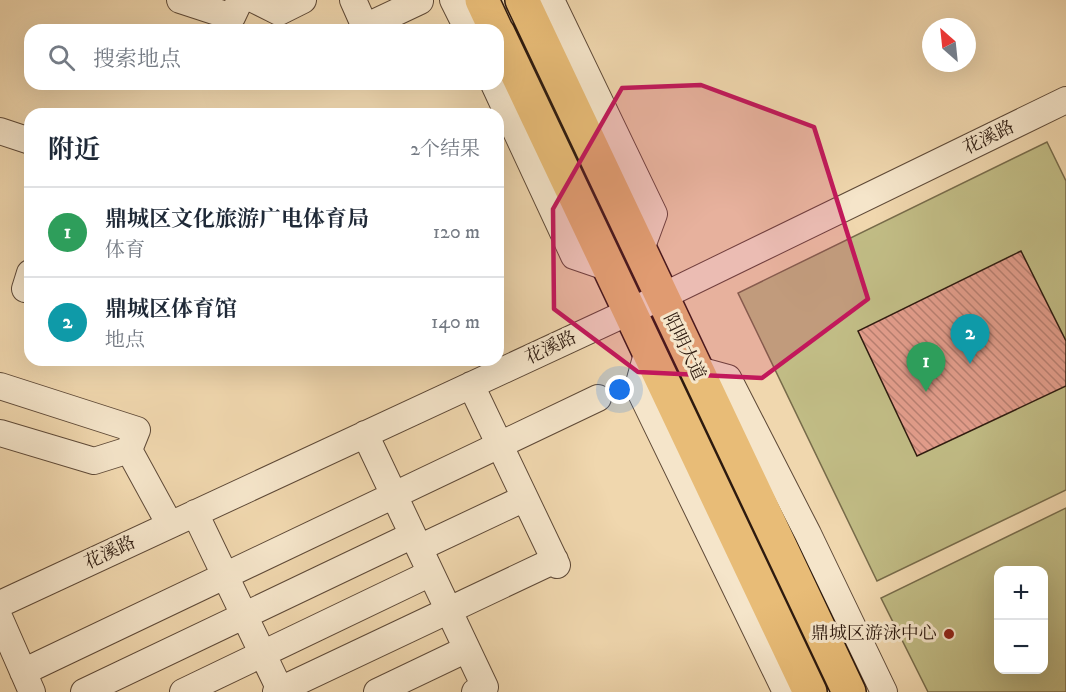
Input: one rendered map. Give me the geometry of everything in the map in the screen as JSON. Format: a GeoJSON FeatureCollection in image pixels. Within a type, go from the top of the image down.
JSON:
{"type":"FeatureCollection","features":[{"type":"Feature","properties":{"kind":"main road","name":"阳明大道"},"geometry":{"type":"LineString","coordinates":[[482,0],[493,24]]}},
{"type":"Feature","properties":{"kind":"main road","name":"阳明大道"},"geometry":{"type":"LineString","coordinates":[[522,0],[695,369],[814,583],[849,692]]}},
{"type":"Feature","properties":{"kind":"main road","name":"阳明大道"},"geometry":{"type":"LineString","coordinates":[[504,47],[648,350],[725,540],[810,692]]}},
{"type":"Feature","properties":{"kind":"street"},"geometry":{"type":"LineString","coordinates":[[180,0],[232,17],[240,0]]}},
{"type":"Feature","properties":{"kind":"street"},"geometry":{"type":"LineString","coordinates":[[255,0],[279,12],[303,0]]}},
{"type":"Feature","properties":{"kind":"street"},"geometry":{"type":"LineString","coordinates":[[353,0],[364,24]]}},
{"type":"Feature","properties":{"kind":"street"},"geometry":{"type":"LineString","coordinates":[[453,0],[465,24]]}},
{"type":"Feature","properties":{"kind":"street"},"geometry":{"type":"LineString","coordinates":[[551,0],[654,214],[640,252]]}},
{"type":"Feature","properties":{"kind":"street"},"geometry":{"type":"LineString","coordinates":[[371,24],[420,1]]}},
{"type":"Feature","properties":{"kind":"street"},"geometry":{"type":"LineString","coordinates":[[497,90],[574,256],[609,268]]}},
{"type":"Feature","properties":{"kind":"street","name":"花溪路"},"geometry":{"type":"LineString","coordinates":[[0,604],[661,297],[1066,100]]}},
{"type":"Feature","properties":{"kind":"street"},"geometry":{"type":"LineString","coordinates":[[0,131],[24,139]]}},
{"type":"Feature","properties":{"kind":"street"},"geometry":{"type":"LineString","coordinates":[[195,513],[279,691],[448,610],[556,563],[471,385]]}},
{"type":"Feature","properties":{"kind":"street"},"geometry":{"type":"LineString","coordinates":[[0,386],[137,430],[129,450]]}},
{"type":"Feature","properties":{"kind":"street"},"geometry":{"type":"LineString","coordinates":[[0,619],[27,682],[225,575],[598,398]]}},
{"type":"Feature","properties":{"kind":"street"},"geometry":{"type":"LineString","coordinates":[[0,433],[94,461],[129,450]]}},
{"type":"Feature","properties":{"kind":"street"},"geometry":{"type":"LineString","coordinates":[[365,434],[467,649],[480,690]]}},
{"type":"Feature","properties":{"kind":"street"},"geometry":{"type":"LineString","coordinates":[[129,450],[170,525]]}},
{"type":"Feature","properties":{"kind":"street"},"geometry":{"type":"LineString","coordinates":[[84,692],[244,616],[525,498]]}},
{"type":"Feature","properties":{"kind":"street"},"geometry":{"type":"LineString","coordinates":[[725,540],[786,692]]}},
{"type":"Feature","properties":{"kind":"street"},"geometry":{"type":"LineString","coordinates":[[183,692],[431,573]]}},
{"type":"Feature","properties":{"kind":"street"},"geometry":{"type":"LineString","coordinates":[[814,583],[884,692]]}},
{"type":"Feature","properties":{"kind":"street"},"geometry":{"type":"LineString","coordinates":[[377,692],[467,649]]}},
{"type":"Feature","properties":{"kind":"highlighted area"},"geometry":{"type":"Polygon","coordinates":[[[701,85],[814,127],[868,299],[762,378],[638,372],[554,309],[553,209],[622,88],[701,85]]]}},
{"type":"Feature","properties":{"kind":"shaded area"},"geometry":{"type":"Polygon","coordinates":[[[1047,142],[1066,181],[1066,490],[877,581],[738,293],[1047,142]]]}},
{"type":"Feature","properties":{"kind":"shaded area","name":"鼎城区游泳中心"},"geometry":{"type":"Polygon","coordinates":[[[1066,508],[1066,692],[928,692],[881,598],[1066,508]]]}},
{"type":"Feature","properties":{"kind":"building"},"geometry":{"type":"Polygon","coordinates":[[[1021,251],[1066,341],[1066,386],[917,456],[858,331],[1021,251]]]}},
{"type":"Feature","properties":{"kind":"place","name":"鼎城区体育馆"},"geometry":{"type":"Point","coordinates":[970,364]}},
{"type":"Feature","properties":{"kind":"place","name":"鼎城区文化旅游广电体育局"},"geometry":{"type":"Point","coordinates":[926,392]}},
{"type":"Feature","properties":{"kind":"place","name":"鼎城区游泳中心"},"geometry":{"type":"Point","coordinates":[949,634]}}]}
